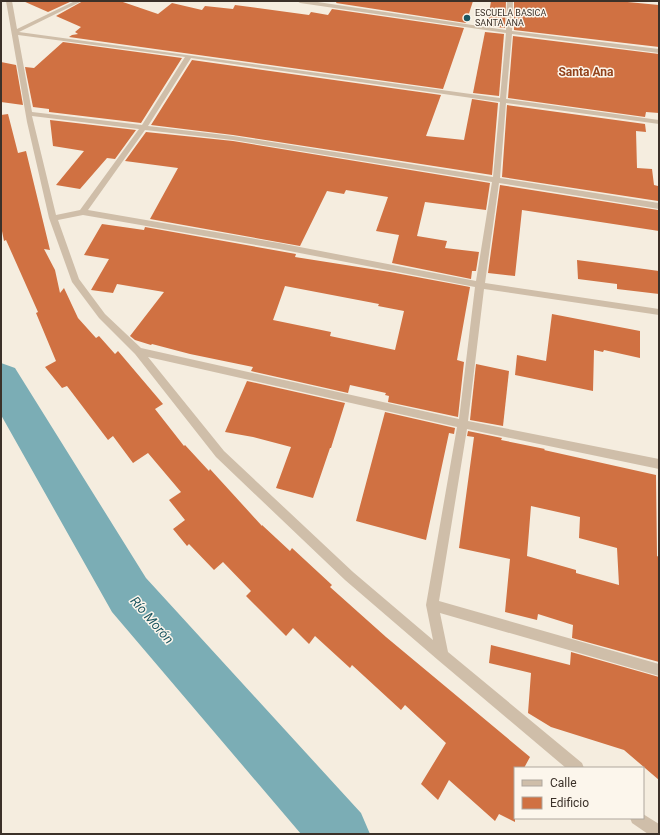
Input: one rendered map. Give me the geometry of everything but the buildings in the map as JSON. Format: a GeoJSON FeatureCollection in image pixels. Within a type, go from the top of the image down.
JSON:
{"type":"FeatureCollection","features":[{"type":"Feature","properties":{"kind":"street"},"geometry":{"type":"LineString","coordinates":[[9,1],[29,114],[53,218],[75,280],[102,316],[138,351],[220,454],[350,576],[442,656],[576,767]]}},
{"type":"Feature","properties":{"kind":"street"},"geometry":{"type":"LineString","coordinates":[[14,32],[79,1]]}},
{"type":"Feature","properties":{"kind":"street"},"geometry":{"type":"LineString","coordinates":[[300,1],[509,32],[659,51]]}},
{"type":"Feature","properties":{"kind":"street"},"geometry":{"type":"LineString","coordinates":[[442,656],[432,605],[463,424],[480,285],[496,180],[509,32],[510,1]]}},
{"type":"Feature","properties":{"kind":"street"},"geometry":{"type":"LineString","coordinates":[[14,32],[659,122]]}},
{"type":"Feature","properties":{"kind":"street"},"geometry":{"type":"LineString","coordinates":[[83,212],[144,127],[189,56]]}},
{"type":"Feature","properties":{"kind":"street"},"geometry":{"type":"LineString","coordinates":[[29,114],[233,138],[659,206]]}},
{"type":"Feature","properties":{"kind":"street"},"geometry":{"type":"LineString","coordinates":[[53,218],[83,212],[287,248],[480,285],[659,312]]}},
{"type":"Feature","properties":{"kind":"street"},"geometry":{"type":"LineString","coordinates":[[138,351],[463,424],[659,464]]}},
{"type":"Feature","properties":{"kind":"street"},"geometry":{"type":"LineString","coordinates":[[432,605],[659,670]]}},
{"type":"Feature","properties":{"kind":"street"},"geometry":{"type":"LineString","coordinates":[[638,819],[659,833]]}},
{"type":"Feature","properties":{"kind":"waterway","name":"Río Morón"},"geometry":{"type":"LineString","coordinates":[[1,379],[129,595],[340,834]]}},
{"type":"Feature","properties":{"kind":"place","name":"ESCUELA BASICA SANTA ANA"},"geometry":{"type":"Point","coordinates":[467,18]}},
{"type":"Feature","properties":{"kind":"district","name":"Santa Ana"},"geometry":{"type":"Point","coordinates":[586,72]}}]}
